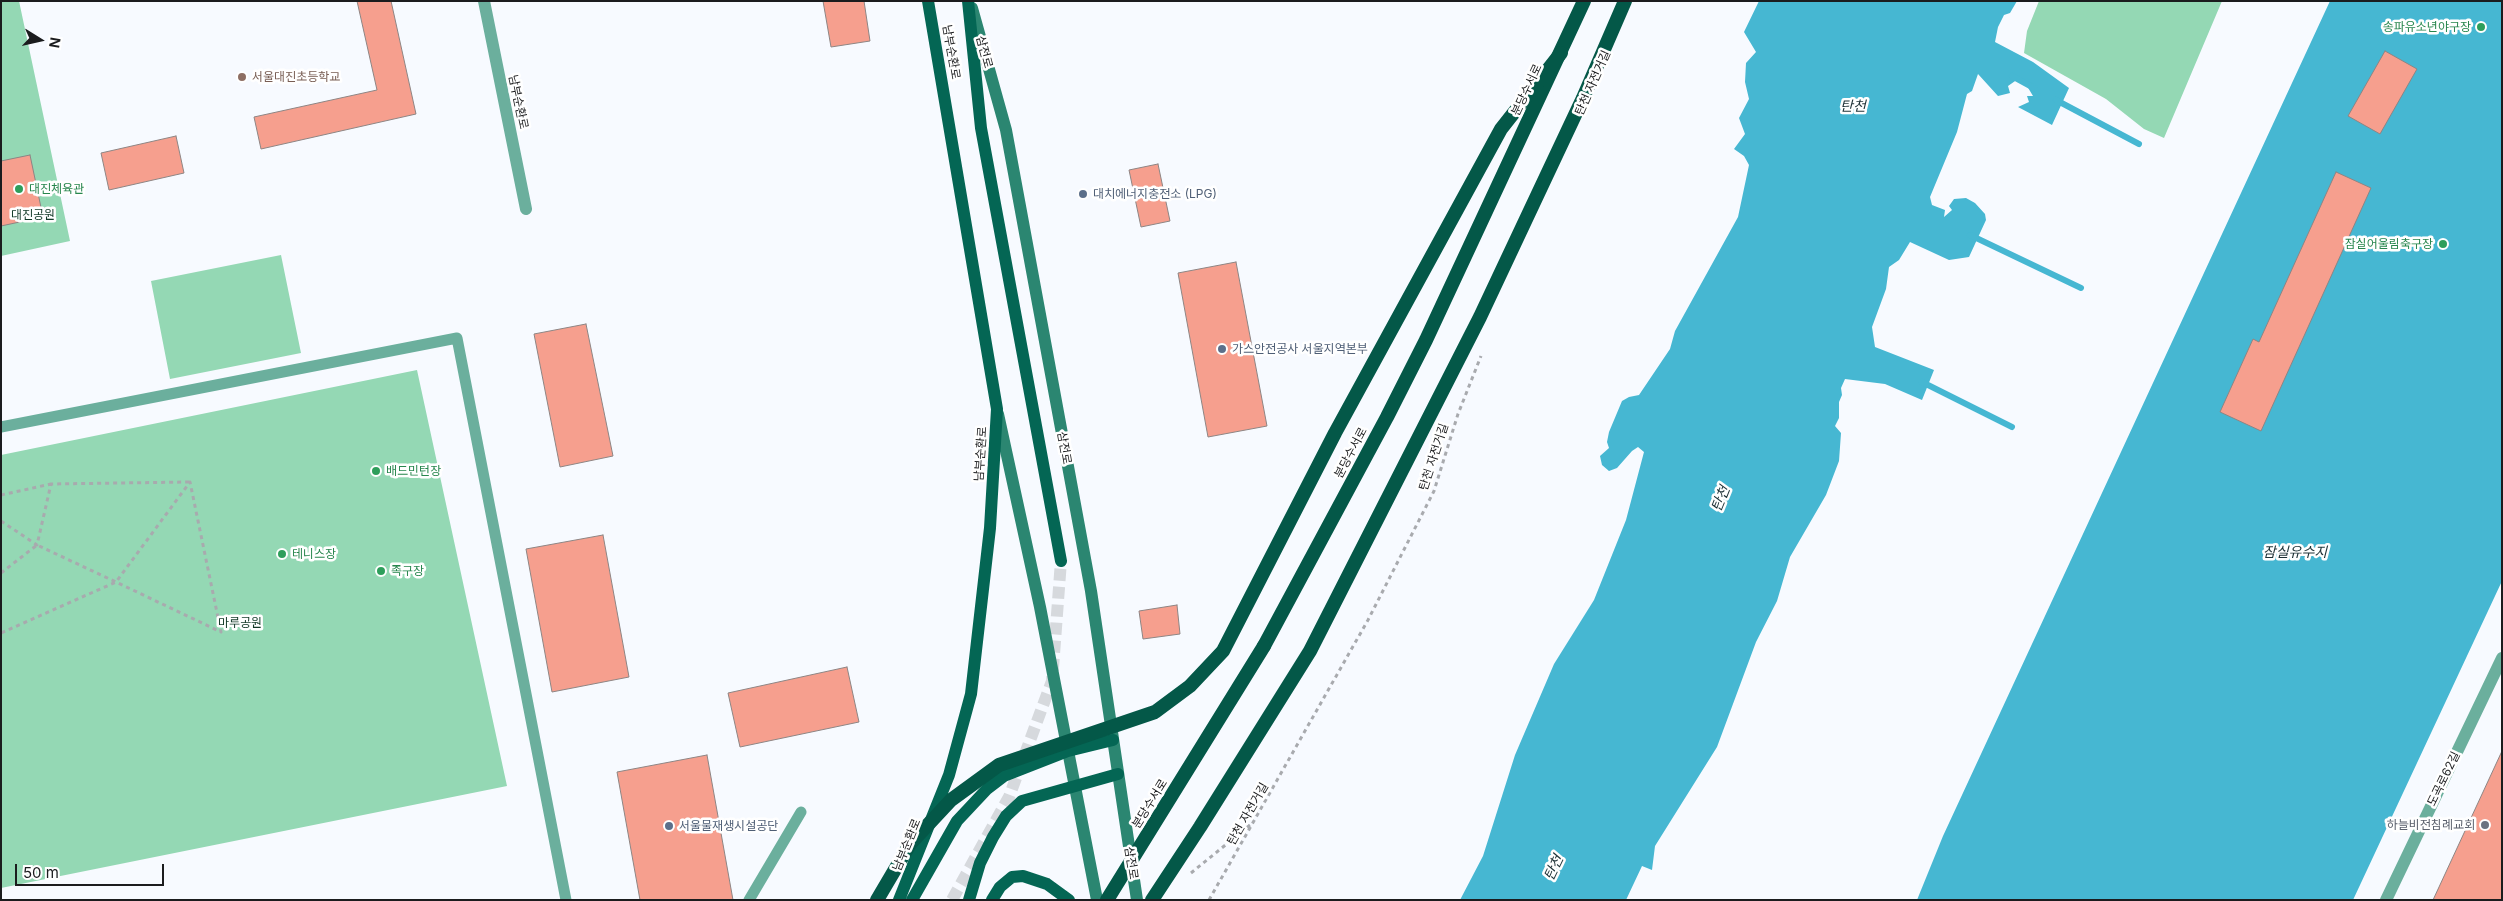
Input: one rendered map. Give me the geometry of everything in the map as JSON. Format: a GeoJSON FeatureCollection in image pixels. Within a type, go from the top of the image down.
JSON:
{"type":"FeatureCollection","features":[{"type":"Feature","properties":{"kind":"highway","name":"분당수서로"},"geometry":{"type":"LineString","coordinates":[[1107,900],[1264,646],[1387,417],[1584,1]]}},
{"type":"Feature","properties":{"kind":"highway"},"geometry":{"type":"LineString","coordinates":[[1152,900],[1200,827],[1314,642],[1480,317],[1583,98],[1625,1]]}},
{"type":"Feature","properties":{"kind":"highway"},"geometry":{"type":"LineString","coordinates":[[878,900],[910,844],[951,800],[998,765],[1155,712],[1190,686],[1223,651],[1334,433],[1501,129],[1561,53]]}},
{"type":"Feature","properties":{"kind":"main road","name":"남부순환로"},"geometry":{"type":"LineString","coordinates":[[899,900],[949,775],[971,694],[990,528],[997,410],[928,1]]}},
{"type":"Feature","properties":{"kind":"main road","name":"남부순환로"},"geometry":{"type":"LineString","coordinates":[[969,1],[981,128],[1061,561]]}},
{"type":"Feature","properties":{"kind":"main road","name":"삼전로"},"geometry":{"type":"LineString","coordinates":[[969,1],[1006,130],[1091,591],[1137,900]]}},
{"type":"Feature","properties":{"kind":"main road"},"geometry":{"type":"LineString","coordinates":[[997,410],[1040,607],[1097,900]]}},
{"type":"Feature","properties":{"kind":"main road"},"geometry":{"type":"LineString","coordinates":[[912,900],[957,821],[987,789],[1004,776],[1068,751],[1113,740]]}},
{"type":"Feature","properties":{"kind":"main road"},"geometry":{"type":"LineString","coordinates":[[969,900],[980,863],[993,836],[1006,816],[1022,802],[1118,774]]}},
{"type":"Feature","properties":{"kind":"main road"},"geometry":{"type":"LineString","coordinates":[[992,900],[1000,887],[1012,877],[1023,876],[1047,884],[1069,900]]}},
{"type":"Feature","properties":{"kind":"street","name":"남부순환로"},"geometry":{"type":"LineString","coordinates":[[484,1],[526,209]]}},
{"type":"Feature","properties":{"kind":"street","name":"도곡로62길"},"geometry":{"type":"LineString","coordinates":[[2386,900],[2502,658]]}},
{"type":"Feature","properties":{"kind":"lane"},"geometry":{"type":"LineString","coordinates":[[1,427],[457,338],[566,900]]}},
{"type":"Feature","properties":{"kind":"lane"},"geometry":{"type":"LineString","coordinates":[[748,900],[801,812]]}},
{"type":"Feature","properties":{"kind":"path","name":"탄천 자전거길"},"geometry":{"type":"LineString","coordinates":[[1210,900],[1368,620],[1434,491],[1458,414],[1484,350]]}},
{"type":"Feature","properties":{"kind":"path"},"geometry":{"type":"LineString","coordinates":[[1,495],[51,484],[190,482]]}},
{"type":"Feature","properties":{"kind":"path"},"geometry":{"type":"LineString","coordinates":[[1,521],[37,545],[221,632],[190,482]]}},
{"type":"Feature","properties":{"kind":"path"},"geometry":{"type":"LineString","coordinates":[[1,632],[116,582],[190,482]]}},
{"type":"Feature","properties":{"kind":"path"},"geometry":{"type":"LineString","coordinates":[[1,573],[37,545],[51,484]]}},
{"type":"Feature","properties":{"kind":"path"},"geometry":{"type":"LineString","coordinates":[[1187,876],[1253,823]]}},
{"type":"Feature","properties":{"kind":"green space","name":"대진공원"},"geometry":{"type":"Polygon","coordinates":[[[1,1],[19,1],[70,241],[1,256],[1,1]]]}},
{"type":"Feature","properties":{"kind":"green space"},"geometry":{"type":"Polygon","coordinates":[[[2039,1],[2222,1],[2164,138],[2144,129],[2106,99],[2024,53],[2027,31],[2039,1]]]}},
{"type":"Feature","properties":{"kind":"green space"},"geometry":{"type":"Polygon","coordinates":[[[281,255],[301,353],[170,379],[151,281],[281,255]]]}},
{"type":"Feature","properties":{"kind":"green space","name":"마루공원"},"geometry":{"type":"Polygon","coordinates":[[[417,370],[507,786],[1,888],[1,455],[417,370]]]}},
{"type":"Feature","properties":{"kind":"water","name":"탄천"},"geometry":{"type":"Polygon","coordinates":[[[1759,1],[2017,1],[2010,13],[2004,15],[1998,27],[1995,42],[2033,62],[2069,88],[2052,125],[2018,107],[2029,102],[2027,96],[2033,96],[2024,81],[2018,79],[2008,86],[2010,93],[1998,96],[1978,74],[1972,91],[1967,94],[1957,132],[1930,197],[1932,205],[1945,210],[1944,217],[1952,210],[1949,206],[1954,199],[1966,198],[1975,203],[1985,214],[1986,220],[1969,257],[1949,260],[1910,242],[1899,260],[1889,267],[1886,289],[1872,327],[1875,347],[1934,370],[1922,400],[1885,384],[1845,379],[1841,388],[1839,418],[1835,426],[1841,433],[1839,461],[1826,495],[1790,557],[1777,601],[1756,642],[1717,747],[1655,846],[1652,870],[1642,866],[1626,900],[1460,900],[1483,856],[1515,755],[1554,664],[1594,600],[1626,520],[1644,452],[1638,447],[1617,468],[1609,471],[1602,465],[1600,456],[1609,448],[1607,442],[1609,432],[1622,401],[1639,395],[1670,349],[1675,331],[1738,217],[1749,165],[1744,156],[1734,149],[1745,134],[1739,118],[1749,99],[1745,82],[1746,63],[1756,52],[1744,32],[1759,1]]]}},
{"type":"Feature","properties":{"kind":"water","name":"잠실유수지"},"geometry":{"type":"Polygon","coordinates":[[[2330,1],[2502,1],[2502,581],[2353,900],[1917,900],[1943,836],[2330,1]]]}},
{"type":"Feature","properties":{"kind":"building"},"geometry":{"type":"Polygon","coordinates":[[[357,1],[391,1],[416,114],[261,149],[254,117],[377,90],[357,1]]]}},
{"type":"Feature","properties":{"kind":"building"},"geometry":{"type":"Polygon","coordinates":[[[823,1],[864,1],[870,41],[831,47],[823,1]]]}},
{"type":"Feature","properties":{"kind":"building"},"geometry":{"type":"Polygon","coordinates":[[[2385,51],[2417,69],[2380,134],[2348,116],[2385,51]]]}},
{"type":"Feature","properties":{"kind":"building"},"geometry":{"type":"Polygon","coordinates":[[[176,136],[184,173],[109,190],[101,153],[176,136]]]}},
{"type":"Feature","properties":{"kind":"building","name":"대진체육관"},"geometry":{"type":"Polygon","coordinates":[[[30,155],[43,217],[1,226],[1,161],[30,155]]]}},
{"type":"Feature","properties":{"kind":"building"},"geometry":{"type":"Polygon","coordinates":[[[1158,164],[1170,221],[1141,227],[1129,170],[1158,164]]]}},
{"type":"Feature","properties":{"kind":"building"},"geometry":{"type":"Polygon","coordinates":[[[2336,172],[2371,188],[2261,431],[2220,412],[2253,339],[2259,342],[2336,172]]]}},
{"type":"Feature","properties":{"kind":"building","name":"가스안전공사 서울지역본부"},"geometry":{"type":"Polygon","coordinates":[[[1236,262],[1267,426],[1208,437],[1178,273],[1236,262]]]}},
{"type":"Feature","properties":{"kind":"building"},"geometry":{"type":"Polygon","coordinates":[[[586,324],[613,456],[560,467],[534,334],[586,324]]]}},
{"type":"Feature","properties":{"kind":"building"},"geometry":{"type":"Polygon","coordinates":[[[603,535],[629,677],[552,692],[526,549],[603,535]]]}},
{"type":"Feature","properties":{"kind":"building"},"geometry":{"type":"Polygon","coordinates":[[[1177,605],[1180,634],[1143,639],[1139,611],[1177,605]]]}},
{"type":"Feature","properties":{"kind":"building"},"geometry":{"type":"Polygon","coordinates":[[[847,667],[859,722],[740,747],[728,693],[847,667]]]}},
{"type":"Feature","properties":{"kind":"building","name":"하늘비전침례교회"},"geometry":{"type":"Polygon","coordinates":[[[2502,751],[2502,900],[2433,900],[2502,751]]]}},
{"type":"Feature","properties":{"kind":"building"},"geometry":{"type":"Polygon","coordinates":[[[707,755],[733,900],[640,900],[617,772],[707,755]]]}},
{"type":"Feature","properties":{"kind":"waterway"},"geometry":{"type":"LineString","coordinates":[[2012,76],[2034,88]]}},
{"type":"Feature","properties":{"kind":"waterway"},"geometry":{"type":"LineString","coordinates":[[2056,100],[2139,144]]}},
{"type":"Feature","properties":{"kind":"waterway"},"geometry":{"type":"LineString","coordinates":[[1970,235],[2081,288]]}},
{"type":"Feature","properties":{"kind":"waterway"},"geometry":{"type":"LineString","coordinates":[[1922,382],[2012,427]]}},
{"type":"Feature","properties":{"kind":"tunnel"},"geometry":{"type":"LineString","coordinates":[[952,900],[1009,797],[1052,681],[1061,561]]}},
{"type":"Feature","properties":{"kind":"place","name":"송파유소년야구장"},"geometry":{"type":"Point","coordinates":[2481,27]}},
{"type":"Feature","properties":{"kind":"place","name":"서울대진초등학교"},"geometry":{"type":"Point","coordinates":[242,77]}},
{"type":"Feature","properties":{"kind":"place","name":"대진체육관"},"geometry":{"type":"Point","coordinates":[19,189]}},
{"type":"Feature","properties":{"kind":"place","name":"대치에너지충전소 (LPG)"},"geometry":{"type":"Point","coordinates":[1083,194]}},
{"type":"Feature","properties":{"kind":"place","name":"잠실어울림축구장"},"geometry":{"type":"Point","coordinates":[2443,244]}},
{"type":"Feature","properties":{"kind":"place","name":"가스안전공사 서울지역본부"},"geometry":{"type":"Point","coordinates":[1222,349]}},
{"type":"Feature","properties":{"kind":"place","name":"배드민턴장"},"geometry":{"type":"Point","coordinates":[376,471]}},
{"type":"Feature","properties":{"kind":"place","name":"테니스장"},"geometry":{"type":"Point","coordinates":[282,554]}},
{"type":"Feature","properties":{"kind":"place","name":"족구장"},"geometry":{"type":"Point","coordinates":[381,571]}},
{"type":"Feature","properties":{"kind":"place","name":"하늘비전침례교회"},"geometry":{"type":"Point","coordinates":[2485,825]}},
{"type":"Feature","properties":{"kind":"place","name":"서울물재생시설공단"},"geometry":{"type":"Point","coordinates":[669,826]}}]}
